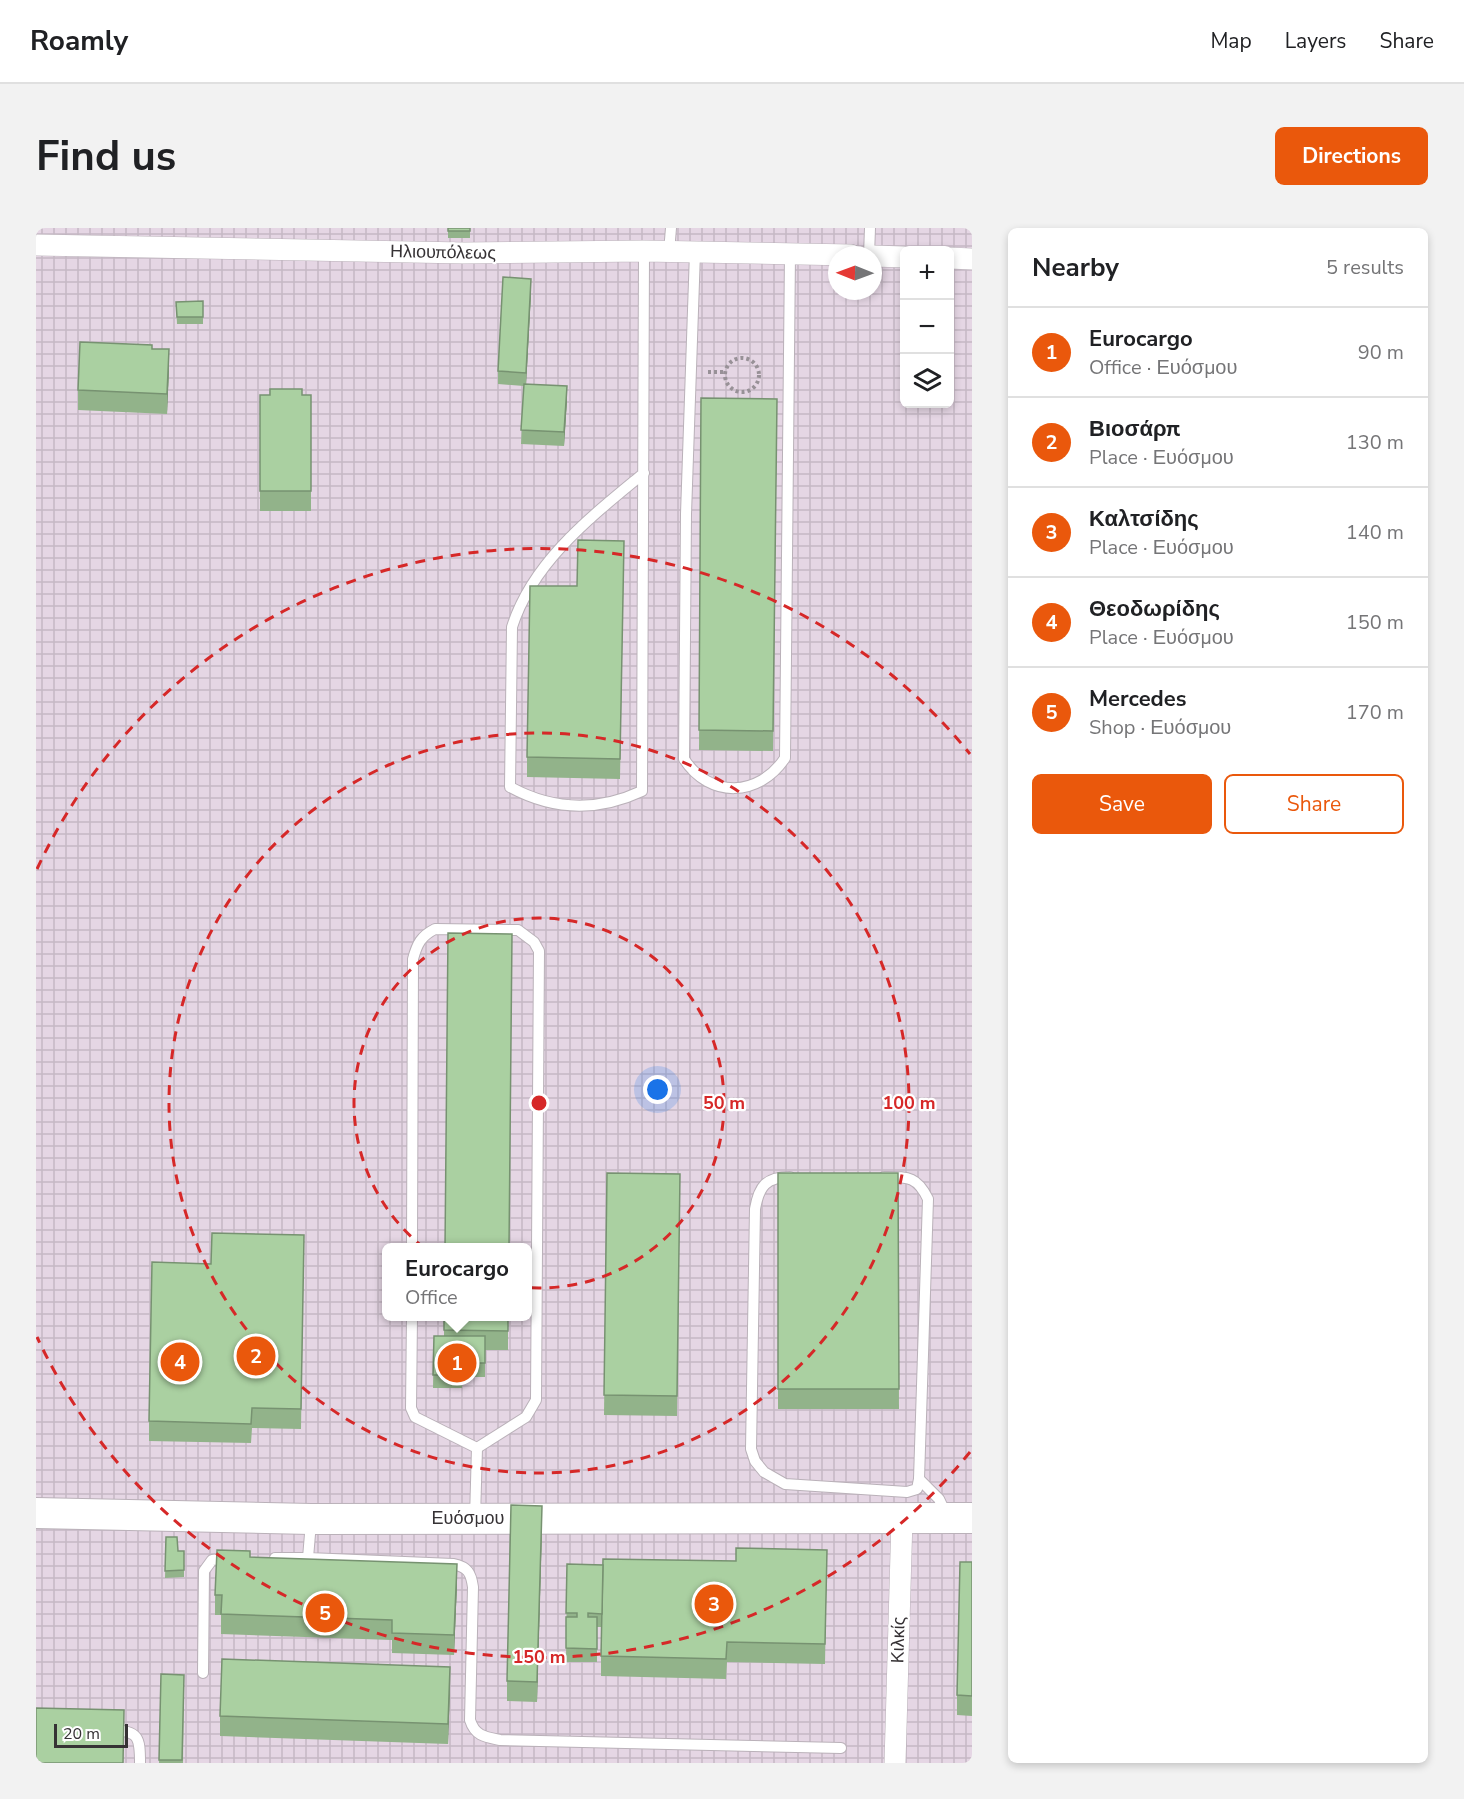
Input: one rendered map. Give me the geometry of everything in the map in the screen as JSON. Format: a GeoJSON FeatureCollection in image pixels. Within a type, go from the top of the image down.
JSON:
{"type":"FeatureCollection","features":[{"type":"Feature","properties":{"kind":"main road","name":"Ευόσμου"},"geometry":{"type":"LineString","coordinates":[[36,1513],[311,1519],[960,1518]]}},
{"type":"Feature","properties":{"kind":"street","name":"Ηλιουπόλεως"},"geometry":{"type":"LineString","coordinates":[[36,245],[464,253],[644,251],[828,254]]}},
{"type":"Feature","properties":{"kind":"street"},"geometry":{"type":"LineString","coordinates":[[882,256],[900,257]]}},
{"type":"Feature","properties":{"kind":"street"},"geometry":{"type":"LineString","coordinates":[[954,258],[972,259]]}},
{"type":"Feature","properties":{"kind":"street","name":"Κιλκίς"},"geometry":{"type":"LineString","coordinates":[[895,1763],[902,1518]]}},
{"type":"Feature","properties":{"kind":"lane"},"geometry":{"type":"LineString","coordinates":[[669,252],[671,228]]}},
{"type":"Feature","properties":{"kind":"lane"},"geometry":{"type":"LineString","coordinates":[[870,228],[871,246]]}},
{"type":"Feature","properties":{"kind":"lane"},"geometry":{"type":"LineString","coordinates":[[644,251],[644,474],[642,790],[593,807],[541,802],[510,787],[512,627],[519,603],[540,571],[564,544],[644,474]]}},
{"type":"Feature","properties":{"kind":"lane"},"geometry":{"type":"LineString","coordinates":[[695,252],[687,467],[684,759],[690,769],[709,784],[732,789],[745,788],[768,778],[785,758],[790,253]]}},
{"type":"Feature","properties":{"kind":"lane"},"geometry":{"type":"LineString","coordinates":[[412,1243],[413,959],[417,945],[423,935],[435,929],[518,930],[534,942],[539,951],[536,1400],[526,1417],[477,1448]]}},
{"type":"Feature","properties":{"kind":"lane"},"geometry":{"type":"LineString","coordinates":[[799,1177],[776,1177],[764,1183],[757,1193],[751,1449],[755,1461],[764,1472],[785,1484],[907,1492],[917,1489],[920,1479],[928,1199],[922,1186],[915,1180],[869,1178]]}},
{"type":"Feature","properties":{"kind":"lane"},"geometry":{"type":"LineString","coordinates":[[412,1321],[411,1408],[415,1417],[477,1448]]}},
{"type":"Feature","properties":{"kind":"lane"},"geometry":{"type":"LineString","coordinates":[[475,1519],[477,1448]]}},
{"type":"Feature","properties":{"kind":"lane"},"geometry":{"type":"LineString","coordinates":[[920,1479],[960,1518]]}},
{"type":"Feature","properties":{"kind":"lane"},"geometry":{"type":"LineString","coordinates":[[308,1558],[311,1519]]}},
{"type":"Feature","properties":{"kind":"lane"},"geometry":{"type":"LineString","coordinates":[[203,1672],[204,1571],[212,1560],[242,1558]]}},
{"type":"Feature","properties":{"kind":"lane"},"geometry":{"type":"LineString","coordinates":[[264,1558],[463,1566],[471,1574],[473,1587],[470,1720],[473,1730],[481,1736],[500,1740],[841,1748]]}},
{"type":"Feature","properties":{"kind":"lane"},"geometry":{"type":"LineString","coordinates":[[94,1730],[128,1730],[136,1736],[140,1744],[140,1763]]}},
{"type":"Feature","properties":{"kind":"path"},"geometry":{"type":"LineString","coordinates":[[740,357],[756,364],[759,379],[750,390],[735,390],[727,383],[725,372],[730,362],[740,357]]}},
{"type":"Feature","properties":{"kind":"shaded area"},"geometry":{"type":"Polygon","coordinates":[[[36,228],[972,228],[972,1763],[36,1763],[36,228]]]}},
{"type":"Feature","properties":{"kind":"building"},"geometry":{"type":"Polygon","coordinates":[[[448,228],[470,228],[470,231],[448,231],[448,228]]]}},
{"type":"Feature","properties":{"kind":"building"},"geometry":{"type":"Polygon","coordinates":[[[503,277],[531,279],[526,373],[498,371],[503,277]]]}},
{"type":"Feature","properties":{"kind":"building"},"geometry":{"type":"Polygon","coordinates":[[[203,301],[203,317],[177,317],[176,302],[203,301]]]}},
{"type":"Feature","properties":{"kind":"building"},"geometry":{"type":"Polygon","coordinates":[[[80,342],[152,345],[152,349],[169,349],[167,394],[78,390],[80,342]]]}},
{"type":"Feature","properties":{"kind":"building"},"geometry":{"type":"Polygon","coordinates":[[[524,384],[567,386],[564,432],[521,430],[524,384]]]}},
{"type":"Feature","properties":{"kind":"building"},"geometry":{"type":"Polygon","coordinates":[[[270,389],[302,389],[302,395],[311,395],[311,491],[260,491],[260,395],[270,395],[270,389]]]}},
{"type":"Feature","properties":{"kind":"building"},"geometry":{"type":"Polygon","coordinates":[[[701,398],[777,399],[773,731],[699,730],[701,398]]]}},
{"type":"Feature","properties":{"kind":"building"},"geometry":{"type":"Polygon","coordinates":[[[578,540],[624,541],[620,759],[527,757],[530,586],[577,586],[578,540]]]}},
{"type":"Feature","properties":{"kind":"building"},"geometry":{"type":"Polygon","coordinates":[[[448,933],[512,934],[509,1243],[445,1243],[448,933]]]}},
{"type":"Feature","properties":{"kind":"building"},"geometry":{"type":"Polygon","coordinates":[[[607,1173],[680,1174],[677,1396],[604,1395],[607,1173]]]}},
{"type":"Feature","properties":{"kind":"building"},"geometry":{"type":"Polygon","coordinates":[[[778,1173],[898,1173],[899,1389],[778,1389],[778,1173]]]}},
{"type":"Feature","properties":{"kind":"building"},"geometry":{"type":"Polygon","coordinates":[[[212,1233],[304,1235],[301,1409],[252,1408],[251,1424],[149,1421],[152,1262],[211,1264],[212,1233]]]}},
{"type":"Feature","properties":{"kind":"building"},"geometry":{"type":"Polygon","coordinates":[[[444,1321],[508,1321],[508,1331],[444,1330],[444,1321]]]}},
{"type":"Feature","properties":{"kind":"building"},"geometry":{"type":"Polygon","coordinates":[[[434,1336],[485,1336],[485,1363],[462,1363],[462,1375],[433,1375],[434,1336]]]}},
{"type":"Feature","properties":{"kind":"building"},"geometry":{"type":"Polygon","coordinates":[[[511,1505],[542,1506],[537,1682],[507,1681],[511,1505]]]}},
{"type":"Feature","properties":{"kind":"building"},"geometry":{"type":"Polygon","coordinates":[[[166,1537],[177,1537],[178,1551],[184,1551],[184,1570],[165,1571],[166,1537]]]}},
{"type":"Feature","properties":{"kind":"building"},"geometry":{"type":"Polygon","coordinates":[[[736,1548],[827,1550],[825,1644],[727,1642],[726,1659],[601,1656],[603,1559],[736,1561],[736,1548]]]}},
{"type":"Feature","properties":{"kind":"building"},"geometry":{"type":"Polygon","coordinates":[[[217,1550],[250,1551],[250,1557],[457,1564],[454,1635],[392,1633],[392,1620],[221,1614],[222,1595],[215,1595],[217,1550]]]}},
{"type":"Feature","properties":{"kind":"building"},"geometry":{"type":"Polygon","coordinates":[[[960,1562],[972,1562],[972,1696],[957,1695],[960,1562]]]}},
{"type":"Feature","properties":{"kind":"building"},"geometry":{"type":"Polygon","coordinates":[[[567,1564],[603,1565],[602,1614],[588,1613],[588,1617],[597,1617],[597,1649],[566,1648],[566,1617],[577,1617],[577,1613],[566,1613],[567,1564]]]}},
{"type":"Feature","properties":{"kind":"building"},"geometry":{"type":"Polygon","coordinates":[[[222,1659],[450,1667],[448,1724],[220,1716],[222,1659]]]}},
{"type":"Feature","properties":{"kind":"building"},"geometry":{"type":"Polygon","coordinates":[[[161,1674],[184,1675],[182,1760],[159,1760],[161,1674]]]}},
{"type":"Feature","properties":{"kind":"building"},"geometry":{"type":"Polygon","coordinates":[[[36,1708],[124,1710],[123,1763],[36,1763],[36,1708]]]}},
{"type":"Feature","properties":{"kind":"place","name":"Βιοσάρπ"},"geometry":{"type":"Point","coordinates":[256,1356]}},
{"type":"Feature","properties":{"kind":"place","name":"Θεοδωρίδης"},"geometry":{"type":"Point","coordinates":[180,1362]}},
{"type":"Feature","properties":{"kind":"place","name":"Eurocargo"},"geometry":{"type":"Point","coordinates":[457,1363]}},
{"type":"Feature","properties":{"kind":"place","name":"Καλτσίδης"},"geometry":{"type":"Point","coordinates":[714,1604]}},
{"type":"Feature","properties":{"kind":"place","name":"Mercedes"},"geometry":{"type":"Point","coordinates":[325,1613]}}]}
